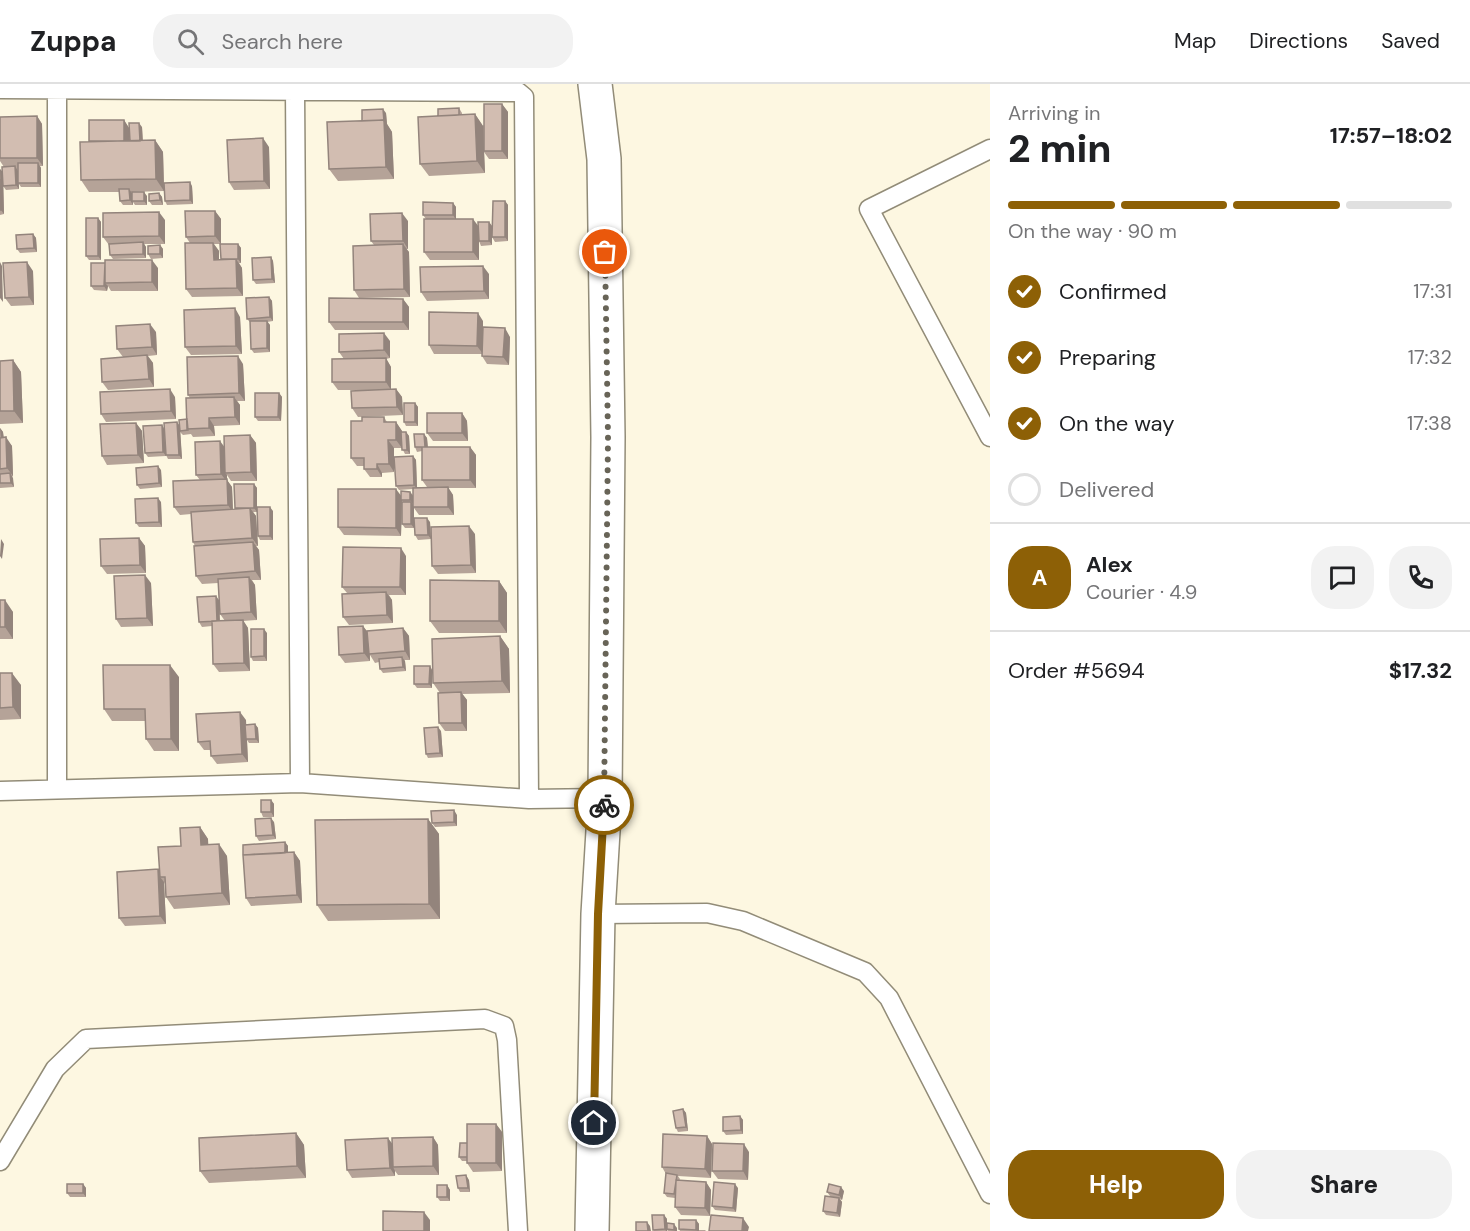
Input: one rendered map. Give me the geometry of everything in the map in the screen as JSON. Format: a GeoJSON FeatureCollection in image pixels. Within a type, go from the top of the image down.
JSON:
{"type":"FeatureCollection","features":[{"type":"Feature","properties":{"kind":"highway"},"geometry":{"type":"LineString","coordinates":[[592,1231],[598,914],[605,798],[608,437],[604,159],[595,84]]}},
{"type":"Feature","properties":{"kind":"highway"},"geometry":{"type":"LineString","coordinates":[[604,159],[615,84]]}},
{"type":"Feature","properties":{"kind":"street"},"geometry":{"type":"LineString","coordinates":[[57,86],[57,789]]}},
{"type":"Feature","properties":{"kind":"street"},"geometry":{"type":"LineString","coordinates":[[0,89],[57,86],[295,92],[518,92],[524,97],[529,799]]}},
{"type":"Feature","properties":{"kind":"street"},"geometry":{"type":"LineString","coordinates":[[295,92],[300,783]]}},
{"type":"Feature","properties":{"kind":"street"},"geometry":{"type":"LineString","coordinates":[[990,148],[869,209],[990,437]]}},
{"type":"Feature","properties":{"kind":"street"},"geometry":{"type":"LineString","coordinates":[[0,791],[300,783],[529,799],[605,798]]}},
{"type":"Feature","properties":{"kind":"street"},"geometry":{"type":"LineString","coordinates":[[598,914],[707,913],[743,921],[865,972],[889,998],[990,1194]]}},
{"type":"Feature","properties":{"kind":"street"},"geometry":{"type":"LineString","coordinates":[[0,1161],[55,1069],[87,1039],[485,1019],[504,1026],[507,1040],[518,1231]]}},
{"type":"Feature","properties":{"kind":"building"},"geometry":{"type":"Polygon","coordinates":[[[484,104],[502,104],[502,151],[484,151],[484,104]]]}},
{"type":"Feature","properties":{"kind":"building"},"geometry":{"type":"Polygon","coordinates":[[[459,108],[459,115],[438,116],[438,109],[459,108]]]}},
{"type":"Feature","properties":{"kind":"building"},"geometry":{"type":"Polygon","coordinates":[[[383,109],[384,120],[362,121],[362,110],[383,109]]]}},
{"type":"Feature","properties":{"kind":"building"},"geometry":{"type":"Polygon","coordinates":[[[475,114],[477,161],[420,164],[418,117],[475,114]]]}},
{"type":"Feature","properties":{"kind":"building"},"geometry":{"type":"Polygon","coordinates":[[[37,116],[37,158],[0,158],[0,117],[37,116]]]}},
{"type":"Feature","properties":{"kind":"building"},"geometry":{"type":"Polygon","coordinates":[[[89,120],[124,120],[124,141],[89,141],[89,120]]]}},
{"type":"Feature","properties":{"kind":"building"},"geometry":{"type":"Polygon","coordinates":[[[384,120],[386,167],[329,169],[327,122],[384,120]]]}},
{"type":"Feature","properties":{"kind":"building"},"geometry":{"type":"Polygon","coordinates":[[[129,123],[139,123],[140,141],[130,141],[129,123]]]}},
{"type":"Feature","properties":{"kind":"building"},"geometry":{"type":"Polygon","coordinates":[[[263,138],[264,181],[229,182],[227,140],[263,138]]]}},
{"type":"Feature","properties":{"kind":"building"},"geometry":{"type":"Polygon","coordinates":[[[155,140],[156,179],[81,180],[80,142],[155,140]]]}},
{"type":"Feature","properties":{"kind":"building"},"geometry":{"type":"Polygon","coordinates":[[[18,163],[38,163],[38,183],[18,183],[18,163]]]}},
{"type":"Feature","properties":{"kind":"building"},"geometry":{"type":"Polygon","coordinates":[[[15,166],[16,185],[3,186],[2,167],[15,166]]]}},
{"type":"Feature","properties":{"kind":"building"},"geometry":{"type":"Polygon","coordinates":[[[190,182],[190,200],[165,201],[164,183],[190,182]]]}},
{"type":"Feature","properties":{"kind":"building"},"geometry":{"type":"Polygon","coordinates":[[[119,189],[129,189],[130,200],[120,201],[119,189]]]}},
{"type":"Feature","properties":{"kind":"building"},"geometry":{"type":"Polygon","coordinates":[[[132,192],[144,192],[144,201],[132,201],[132,192]]]}},
{"type":"Feature","properties":{"kind":"building"},"geometry":{"type":"Polygon","coordinates":[[[159,193],[160,200],[149,201],[149,194],[159,193]]]}},
{"type":"Feature","properties":{"kind":"building"},"geometry":{"type":"Polygon","coordinates":[[[493,201],[505,201],[505,237],[492,237],[493,201]]]}},
{"type":"Feature","properties":{"kind":"building"},"geometry":{"type":"Polygon","coordinates":[[[423,202],[453,203],[453,215],[423,215],[423,202]]]}},
{"type":"Feature","properties":{"kind":"building"},"geometry":{"type":"Polygon","coordinates":[[[185,211],[215,211],[215,236],[186,237],[185,211]]]}},
{"type":"Feature","properties":{"kind":"building"},"geometry":{"type":"Polygon","coordinates":[[[159,212],[159,236],[103,237],[103,213],[159,212]]]}},
{"type":"Feature","properties":{"kind":"building"},"geometry":{"type":"Polygon","coordinates":[[[402,213],[403,241],[371,241],[370,214],[402,213]]]}},
{"type":"Feature","properties":{"kind":"building"},"geometry":{"type":"Polygon","coordinates":[[[86,218],[98,218],[98,256],[86,256],[86,218]]]}},
{"type":"Feature","properties":{"kind":"building"},"geometry":{"type":"Polygon","coordinates":[[[424,219],[473,219],[473,252],[424,252],[424,219]]]}},
{"type":"Feature","properties":{"kind":"building"},"geometry":{"type":"Polygon","coordinates":[[[478,222],[489,222],[489,241],[479,241],[478,222]]]}},
{"type":"Feature","properties":{"kind":"building"},"geometry":{"type":"Polygon","coordinates":[[[33,234],[34,248],[17,249],[16,235],[33,234]]]}},
{"type":"Feature","properties":{"kind":"building"},"geometry":{"type":"Polygon","coordinates":[[[143,242],[143,254],[110,255],[109,244],[143,242]]]}},
{"type":"Feature","properties":{"kind":"building"},"geometry":{"type":"Polygon","coordinates":[[[185,243],[213,243],[214,260],[236,259],[237,288],[186,289],[185,243]]]}},
{"type":"Feature","properties":{"kind":"building"},"geometry":{"type":"Polygon","coordinates":[[[220,244],[238,244],[238,259],[221,259],[220,244]]]}},
{"type":"Feature","properties":{"kind":"building"},"geometry":{"type":"Polygon","coordinates":[[[403,244],[404,289],[354,290],[353,246],[403,244]]]}},
{"type":"Feature","properties":{"kind":"building"},"geometry":{"type":"Polygon","coordinates":[[[160,245],[160,254],[148,254],[148,246],[160,245]]]}},
{"type":"Feature","properties":{"kind":"building"},"geometry":{"type":"Polygon","coordinates":[[[271,257],[272,279],[253,280],[252,258],[271,257]]]}},
{"type":"Feature","properties":{"kind":"building"},"geometry":{"type":"Polygon","coordinates":[[[105,260],[152,260],[152,282],[105,283],[105,260]]]}},
{"type":"Feature","properties":{"kind":"building"},"geometry":{"type":"Polygon","coordinates":[[[27,262],[29,297],[5,298],[3,263],[27,262]]]}},
{"type":"Feature","properties":{"kind":"building"},"geometry":{"type":"Polygon","coordinates":[[[91,263],[105,263],[104,286],[91,286],[91,263]]]}},
{"type":"Feature","properties":{"kind":"building"},"geometry":{"type":"Polygon","coordinates":[[[483,266],[484,291],[421,292],[420,267],[483,266]]]}},
{"type":"Feature","properties":{"kind":"building"},"geometry":{"type":"Polygon","coordinates":[[[269,297],[270,317],[247,319],[246,298],[269,297]]]}},
{"type":"Feature","properties":{"kind":"building"},"geometry":{"type":"Polygon","coordinates":[[[329,298],[403,299],[403,322],[329,322],[329,298]]]}},
{"type":"Feature","properties":{"kind":"building"},"geometry":{"type":"Polygon","coordinates":[[[235,308],[236,346],[185,347],[184,310],[235,308]]]}},
{"type":"Feature","properties":{"kind":"building"},"geometry":{"type":"Polygon","coordinates":[[[429,312],[478,313],[477,346],[429,345],[429,312]]]}},
{"type":"Feature","properties":{"kind":"building"},"geometry":{"type":"Polygon","coordinates":[[[250,321],[267,321],[267,348],[251,349],[250,321]]]}},
{"type":"Feature","properties":{"kind":"building"},"geometry":{"type":"Polygon","coordinates":[[[150,324],[152,347],[117,349],[116,326],[150,324]]]}},
{"type":"Feature","properties":{"kind":"building"},"geometry":{"type":"Polygon","coordinates":[[[483,327],[505,328],[503,357],[482,356],[483,327]]]}},
{"type":"Feature","properties":{"kind":"building"},"geometry":{"type":"Polygon","coordinates":[[[384,333],[384,350],[339,352],[339,334],[384,333]]]}},
{"type":"Feature","properties":{"kind":"building"},"geometry":{"type":"Polygon","coordinates":[[[147,355],[149,379],[102,382],[101,359],[147,355]]]}},
{"type":"Feature","properties":{"kind":"building"},"geometry":{"type":"Polygon","coordinates":[[[238,356],[239,393],[188,395],[187,357],[238,356]]]}},
{"type":"Feature","properties":{"kind":"building"},"geometry":{"type":"Polygon","coordinates":[[[386,358],[386,382],[332,382],[332,359],[386,358]]]}},
{"type":"Feature","properties":{"kind":"building"},"geometry":{"type":"Polygon","coordinates":[[[13,360],[14,411],[0,411],[0,361],[13,360]]]}},
{"type":"Feature","properties":{"kind":"building"},"geometry":{"type":"Polygon","coordinates":[[[170,389],[171,411],[101,414],[100,392],[170,389]]]}},
{"type":"Feature","properties":{"kind":"building"},"geometry":{"type":"Polygon","coordinates":[[[396,389],[397,407],[352,408],[351,391],[396,389]]]}},
{"type":"Feature","properties":{"kind":"building"},"geometry":{"type":"Polygon","coordinates":[[[255,393],[279,393],[278,417],[255,417],[255,393]]]}},
{"type":"Feature","properties":{"kind":"building"},"geometry":{"type":"Polygon","coordinates":[[[234,397],[235,417],[209,418],[209,428],[187,429],[186,398],[234,397]]]}},
{"type":"Feature","properties":{"kind":"building"},"geometry":{"type":"Polygon","coordinates":[[[404,403],[415,403],[415,422],[404,422],[404,403]]]}},
{"type":"Feature","properties":{"kind":"building"},"geometry":{"type":"Polygon","coordinates":[[[427,413],[462,413],[462,433],[427,433],[427,413]]]}},
{"type":"Feature","properties":{"kind":"building"},"geometry":{"type":"Polygon","coordinates":[[[362,417],[384,417],[384,422],[396,422],[396,440],[388,440],[389,464],[377,464],[377,469],[364,469],[364,458],[351,458],[351,421],[362,421],[362,417]]]}},
{"type":"Feature","properties":{"kind":"building"},"geometry":{"type":"Polygon","coordinates":[[[187,419],[188,430],[180,431],[179,420],[187,419]]]}},
{"type":"Feature","properties":{"kind":"building"},"geometry":{"type":"Polygon","coordinates":[[[177,422],[179,455],[166,455],[164,423],[177,422]]]}},
{"type":"Feature","properties":{"kind":"building"},"geometry":{"type":"Polygon","coordinates":[[[136,423],[138,455],[102,456],[100,424],[136,423]]]}},
{"type":"Feature","properties":{"kind":"building"},"geometry":{"type":"Polygon","coordinates":[[[162,425],[163,452],[145,453],[143,426],[162,425]]]}},
{"type":"Feature","properties":{"kind":"building"},"geometry":{"type":"Polygon","coordinates":[[[401,432],[406,432],[407,450],[402,450],[401,432]]]}},
{"type":"Feature","properties":{"kind":"building"},"geometry":{"type":"Polygon","coordinates":[[[414,434],[424,434],[425,447],[415,447],[414,434]]]}},
{"type":"Feature","properties":{"kind":"building"},"geometry":{"type":"Polygon","coordinates":[[[250,435],[251,472],[225,473],[224,436],[250,435]]]}},
{"type":"Feature","properties":{"kind":"building"},"geometry":{"type":"Polygon","coordinates":[[[6,437],[7,468],[0,469],[0,438],[6,437]]]}},
{"type":"Feature","properties":{"kind":"building"},"geometry":{"type":"Polygon","coordinates":[[[220,441],[221,474],[196,475],[195,442],[220,441]]]}},
{"type":"Feature","properties":{"kind":"building"},"geometry":{"type":"Polygon","coordinates":[[[422,447],[470,447],[470,480],[422,480],[422,447]]]}},
{"type":"Feature","properties":{"kind":"building"},"geometry":{"type":"Polygon","coordinates":[[[413,456],[414,485],[396,486],[394,457],[413,456]]]}},
{"type":"Feature","properties":{"kind":"building"},"geometry":{"type":"Polygon","coordinates":[[[158,466],[159,483],[137,485],[136,468],[158,466]]]}},
{"type":"Feature","properties":{"kind":"building"},"geometry":{"type":"Polygon","coordinates":[[[10,473],[11,483],[0,483],[0,474],[10,473]]]}},
{"type":"Feature","properties":{"kind":"building"},"geometry":{"type":"Polygon","coordinates":[[[227,479],[228,505],[174,507],[173,481],[227,479]]]}},
{"type":"Feature","properties":{"kind":"building"},"geometry":{"type":"Polygon","coordinates":[[[234,484],[254,484],[254,508],[235,508],[234,484]]]}},
{"type":"Feature","properties":{"kind":"building"},"geometry":{"type":"Polygon","coordinates":[[[448,487],[448,507],[413,507],[413,488],[448,487]]]}},
{"type":"Feature","properties":{"kind":"building"},"geometry":{"type":"Polygon","coordinates":[[[338,489],[396,489],[396,528],[338,527],[338,489]]]}},
{"type":"Feature","properties":{"kind":"building"},"geometry":{"type":"Polygon","coordinates":[[[401,491],[410,492],[410,500],[401,500],[401,491]]]}},
{"type":"Feature","properties":{"kind":"building"},"geometry":{"type":"Polygon","coordinates":[[[158,498],[159,522],[136,523],[135,499],[158,498]]]}},
{"type":"Feature","properties":{"kind":"building"},"geometry":{"type":"Polygon","coordinates":[[[402,502],[411,502],[411,524],[402,524],[402,502]]]}},
{"type":"Feature","properties":{"kind":"building"},"geometry":{"type":"Polygon","coordinates":[[[257,507],[270,507],[270,536],[258,536],[257,507]]]}},
{"type":"Feature","properties":{"kind":"building"},"geometry":{"type":"Polygon","coordinates":[[[250,508],[252,538],[193,542],[191,512],[250,508]]]}},
{"type":"Feature","properties":{"kind":"building"},"geometry":{"type":"Polygon","coordinates":[[[414,518],[427,518],[428,535],[415,535],[414,518]]]}},
{"type":"Feature","properties":{"kind":"building"},"geometry":{"type":"Polygon","coordinates":[[[469,526],[471,565],[432,566],[431,527],[469,526]]]}},
{"type":"Feature","properties":{"kind":"building"},"geometry":{"type":"Polygon","coordinates":[[[139,538],[140,565],[101,566],[100,539],[139,538]]]}},
{"type":"Feature","properties":{"kind":"building"},"geometry":{"type":"Polygon","coordinates":[[[253,542],[255,571],[196,576],[194,546],[253,542]]]}},
{"type":"Feature","properties":{"kind":"building"},"geometry":{"type":"Polygon","coordinates":[[[343,547],[401,548],[400,587],[342,587],[343,547]]]}},
{"type":"Feature","properties":{"kind":"building"},"geometry":{"type":"Polygon","coordinates":[[[145,575],[147,618],[116,619],[114,576],[145,575]]]}},
{"type":"Feature","properties":{"kind":"building"},"geometry":{"type":"Polygon","coordinates":[[[249,577],[251,612],[220,614],[218,579],[249,577]]]}},
{"type":"Feature","properties":{"kind":"building"},"geometry":{"type":"Polygon","coordinates":[[[430,580],[499,581],[499,621],[430,621],[430,580]]]}},
{"type":"Feature","properties":{"kind":"building"},"geometry":{"type":"Polygon","coordinates":[[[386,592],[387,615],[343,617],[342,594],[386,592]]]}},
{"type":"Feature","properties":{"kind":"building"},"geometry":{"type":"Polygon","coordinates":[[[216,596],[217,621],[199,622],[197,597],[216,596]]]}},
{"type":"Feature","properties":{"kind":"building"},"geometry":{"type":"Polygon","coordinates":[[[0,600],[5,600],[5,627],[0,627],[0,600]]]}},
{"type":"Feature","properties":{"kind":"building"},"geometry":{"type":"Polygon","coordinates":[[[243,620],[244,663],[213,664],[212,621],[243,620]]]}},
{"type":"Feature","properties":{"kind":"building"},"geometry":{"type":"Polygon","coordinates":[[[363,626],[364,653],[339,655],[338,627],[363,626]]]}},
{"type":"Feature","properties":{"kind":"building"},"geometry":{"type":"Polygon","coordinates":[[[403,628],[405,651],[369,654],[367,631],[403,628]]]}},
{"type":"Feature","properties":{"kind":"building"},"geometry":{"type":"Polygon","coordinates":[[[251,629],[264,629],[264,656],[251,657],[251,629]]]}},
{"type":"Feature","properties":{"kind":"building"},"geometry":{"type":"Polygon","coordinates":[[[500,636],[502,681],[433,683],[432,639],[500,636]]]}},
{"type":"Feature","properties":{"kind":"building"},"geometry":{"type":"Polygon","coordinates":[[[402,657],[403,667],[380,669],[379,659],[402,657]]]}},
{"type":"Feature","properties":{"kind":"building"},"geometry":{"type":"Polygon","coordinates":[[[103,665],[170,665],[171,739],[146,739],[145,709],[104,709],[103,665]]]}},
{"type":"Feature","properties":{"kind":"building"},"geometry":{"type":"Polygon","coordinates":[[[414,666],[430,666],[429,684],[414,684],[414,666]]]}},
{"type":"Feature","properties":{"kind":"building"},"geometry":{"type":"Polygon","coordinates":[[[0,673],[12,673],[13,707],[0,708],[0,673]]]}},
{"type":"Feature","properties":{"kind":"building"},"geometry":{"type":"Polygon","coordinates":[[[461,692],[462,723],[439,723],[438,693],[461,692]]]}},
{"type":"Feature","properties":{"kind":"building"},"geometry":{"type":"Polygon","coordinates":[[[240,712],[242,754],[211,756],[210,741],[198,742],[196,714],[240,712]]]}},
{"type":"Feature","properties":{"kind":"building"},"geometry":{"type":"Polygon","coordinates":[[[255,724],[256,739],[246,739],[245,725],[255,724]]]}},
{"type":"Feature","properties":{"kind":"building"},"geometry":{"type":"Polygon","coordinates":[[[438,727],[440,753],[426,754],[424,728],[438,727]]]}},
{"type":"Feature","properties":{"kind":"building"},"geometry":{"type":"Polygon","coordinates":[[[261,800],[271,800],[271,812],[261,812],[261,800]]]}},
{"type":"Feature","properties":{"kind":"building"},"geometry":{"type":"Polygon","coordinates":[[[454,810],[454,822],[432,823],[431,811],[454,810]]]}},
{"type":"Feature","properties":{"kind":"building"},"geometry":{"type":"Polygon","coordinates":[[[271,818],[273,835],[256,836],[255,819],[271,818]]]}},
{"type":"Feature","properties":{"kind":"building"},"geometry":{"type":"Polygon","coordinates":[[[428,819],[429,904],[317,905],[315,820],[428,819]]]}},
{"type":"Feature","properties":{"kind":"building"},"geometry":{"type":"Polygon","coordinates":[[[200,827],[201,845],[219,844],[222,893],[166,897],[165,877],[160,877],[158,847],[181,846],[180,828],[200,827]]]}},
{"type":"Feature","properties":{"kind":"building"},"geometry":{"type":"Polygon","coordinates":[[[285,842],[285,853],[243,855],[243,845],[285,842]]]}},
{"type":"Feature","properties":{"kind":"building"},"geometry":{"type":"Polygon","coordinates":[[[294,852],[297,895],[246,898],[243,855],[294,852]]]}},
{"type":"Feature","properties":{"kind":"building"},"geometry":{"type":"Polygon","coordinates":[[[158,869],[160,916],[119,918],[117,872],[158,869]]]}},
{"type":"Feature","properties":{"kind":"building"},"geometry":{"type":"Polygon","coordinates":[[[683,1109],[686,1127],[676,1128],[673,1111],[683,1109]]]}},
{"type":"Feature","properties":{"kind":"building"},"geometry":{"type":"Polygon","coordinates":[[[740,1116],[741,1130],[723,1131],[723,1117],[740,1116]]]}},
{"type":"Feature","properties":{"kind":"building"},"geometry":{"type":"Polygon","coordinates":[[[467,1124],[496,1124],[496,1163],[467,1163],[467,1124]]]}},
{"type":"Feature","properties":{"kind":"building"},"geometry":{"type":"Polygon","coordinates":[[[296,1133],[297,1166],[200,1171],[199,1138],[296,1133]]]}},
{"type":"Feature","properties":{"kind":"building"},"geometry":{"type":"Polygon","coordinates":[[[663,1134],[707,1136],[705,1169],[662,1167],[663,1134]]]}},
{"type":"Feature","properties":{"kind":"building"},"geometry":{"type":"Polygon","coordinates":[[[433,1137],[433,1166],[393,1167],[392,1138],[433,1137]]]}},
{"type":"Feature","properties":{"kind":"building"},"geometry":{"type":"Polygon","coordinates":[[[388,1138],[390,1168],[347,1170],[345,1140],[388,1138]]]}},
{"type":"Feature","properties":{"kind":"building"},"geometry":{"type":"Polygon","coordinates":[[[460,1143],[467,1143],[467,1157],[459,1157],[460,1143]]]}},
{"type":"Feature","properties":{"kind":"building"},"geometry":{"type":"Polygon","coordinates":[[[713,1143],[744,1144],[743,1171],[712,1171],[713,1143]]]}},
{"type":"Feature","properties":{"kind":"building"},"geometry":{"type":"Polygon","coordinates":[[[666,1173],[677,1175],[674,1194],[664,1193],[666,1173]]]}},
{"type":"Feature","properties":{"kind":"building"},"geometry":{"type":"Polygon","coordinates":[[[466,1175],[468,1188],[458,1188],[456,1176],[466,1175]]]}},
{"type":"Feature","properties":{"kind":"building"},"geometry":{"type":"Polygon","coordinates":[[[676,1180],[706,1182],[705,1208],[675,1207],[676,1180]]]}},
{"type":"Feature","properties":{"kind":"building"},"geometry":{"type":"Polygon","coordinates":[[[714,1182],[735,1184],[733,1208],[712,1206],[714,1182]]]}},
{"type":"Feature","properties":{"kind":"building"},"geometry":{"type":"Polygon","coordinates":[[[67,1184],[83,1184],[83,1193],[67,1193],[67,1184]]]}},
{"type":"Feature","properties":{"kind":"building"},"geometry":{"type":"Polygon","coordinates":[[[829,1184],[841,1187],[839,1195],[827,1192],[829,1184]]]}},
{"type":"Feature","properties":{"kind":"building"},"geometry":{"type":"Polygon","coordinates":[[[437,1185],[447,1185],[447,1197],[437,1197],[437,1185]]]}},
{"type":"Feature","properties":{"kind":"building"},"geometry":{"type":"Polygon","coordinates":[[[825,1196],[839,1198],[837,1213],[823,1211],[825,1196]]]}},
{"type":"Feature","properties":{"kind":"building"},"geometry":{"type":"Polygon","coordinates":[[[383,1211],[424,1212],[424,1231],[383,1231],[383,1211]]]}},
{"type":"Feature","properties":{"kind":"building"},"geometry":{"type":"Polygon","coordinates":[[[652,1215],[664,1215],[665,1229],[653,1230],[652,1215]]]}},
{"type":"Feature","properties":{"kind":"building"},"geometry":{"type":"Polygon","coordinates":[[[711,1215],[743,1218],[742,1231],[709,1231],[711,1215]]]}},
{"type":"Feature","properties":{"kind":"building"},"geometry":{"type":"Polygon","coordinates":[[[679,1220],[696,1220],[696,1230],[679,1229],[679,1220]]]}},
{"type":"Feature","properties":{"kind":"building"},"geometry":{"type":"Polygon","coordinates":[[[636,1222],[647,1222],[648,1231],[636,1231],[636,1222]]]}},
{"type":"Feature","properties":{"kind":"building"},"geometry":{"type":"Polygon","coordinates":[[[667,1223],[674,1224],[674,1230],[667,1229],[667,1223]]]}},
{"type":"Feature","properties":{"kind":"way so far"},"geometry":{"type":"LineString","coordinates":[[604,805],[608,437],[605,252]]}},
{"type":"Feature","properties":{"kind":"route"},"geometry":{"type":"LineString","coordinates":[[594,1123],[598,914],[604,805]]}}]}
